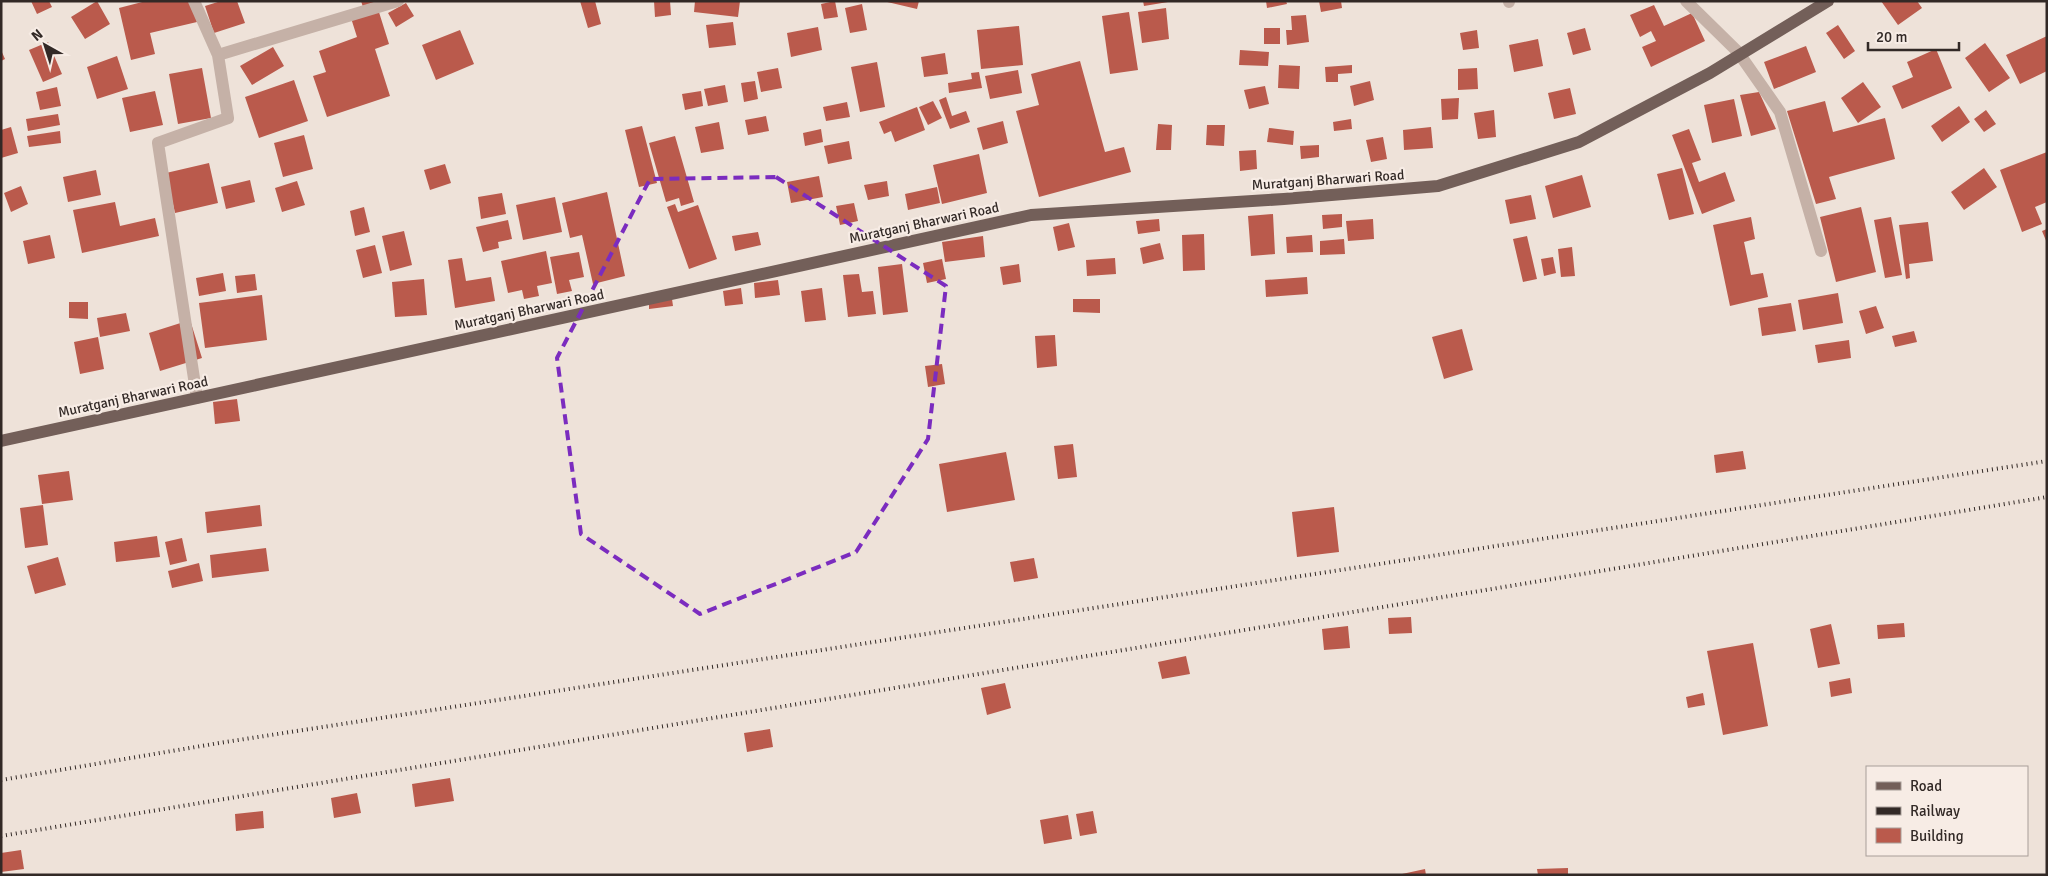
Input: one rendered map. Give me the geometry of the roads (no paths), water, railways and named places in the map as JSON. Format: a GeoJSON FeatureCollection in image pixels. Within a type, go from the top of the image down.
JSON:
{"type":"FeatureCollection","features":[{"type":"Feature","properties":{"kind":"main road","name":"Muratganj Bharwari Road"},"geometry":{"type":"LineString","coordinates":[[1,441],[1031,215],[1284,199],[1438,186],[1579,142],[1710,73],[1828,1]]}},
{"type":"Feature","properties":{"kind":"street"},"geometry":{"type":"LineString","coordinates":[[194,1],[218,54],[228,118],[158,144],[197,398]]}},
{"type":"Feature","properties":{"kind":"street"},"geometry":{"type":"LineString","coordinates":[[218,54],[398,1]]}},
{"type":"Feature","properties":{"kind":"street"},"geometry":{"type":"LineString","coordinates":[[1686,1],[1741,55],[1780,112],[1822,252]]}},
{"type":"Feature","properties":{"kind":"railway"},"geometry":{"type":"LineString","coordinates":[[1,780],[219,743],[2047,461]]}},
{"type":"Feature","properties":{"kind":"railway"},"geometry":{"type":"LineString","coordinates":[[1,836],[2047,497]]}}]}
